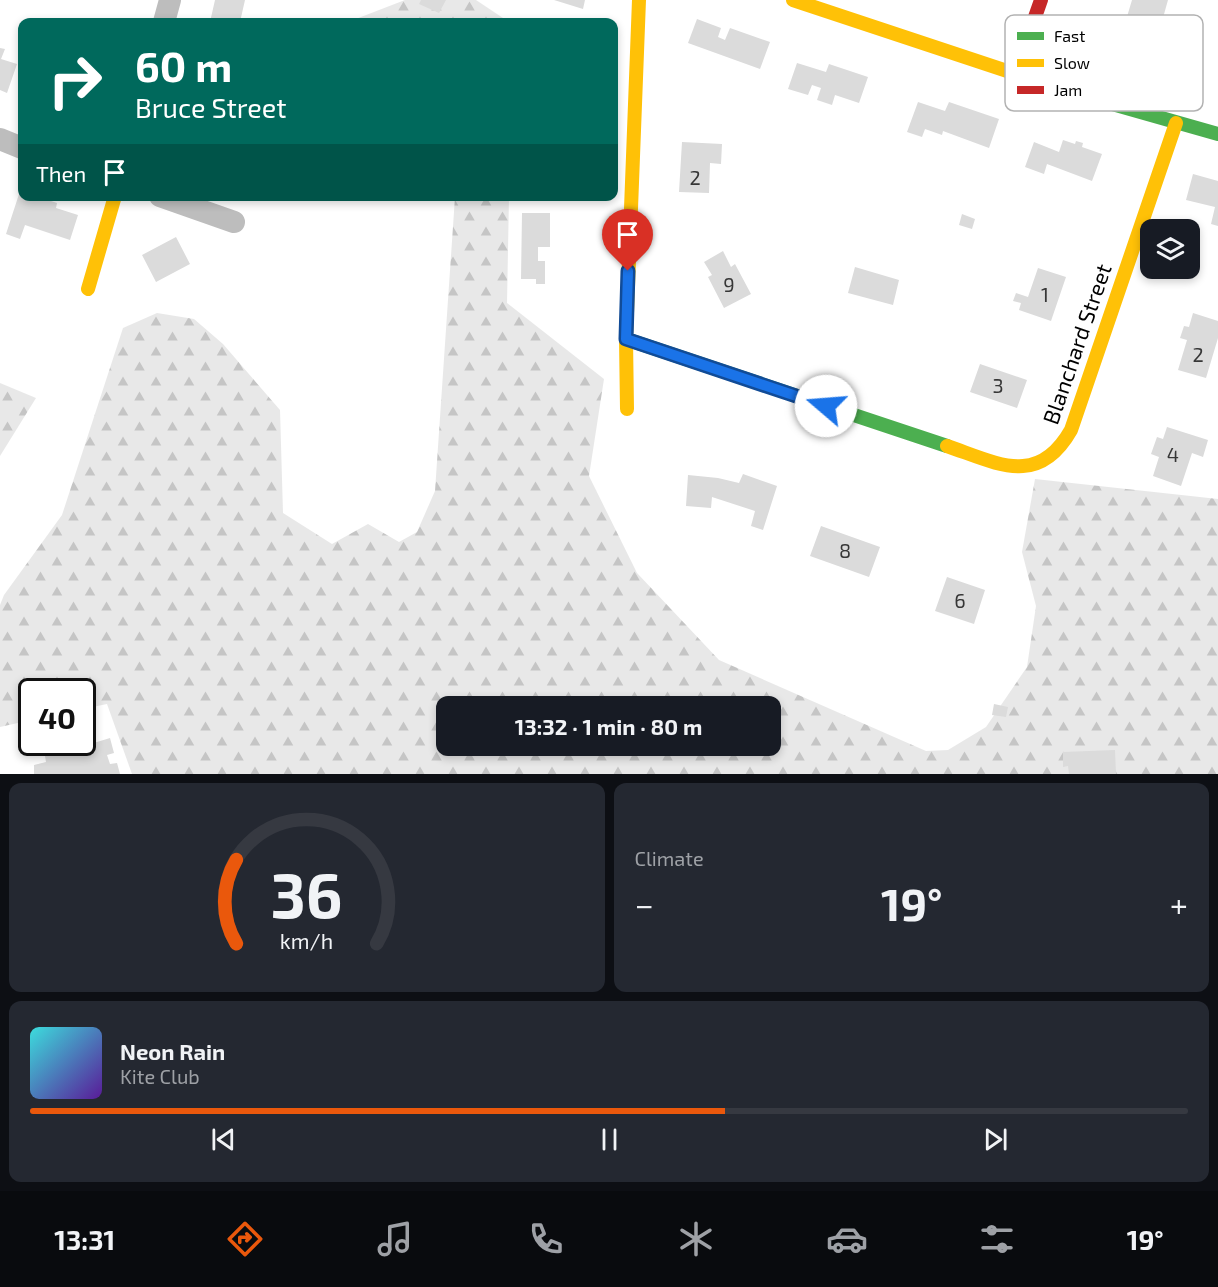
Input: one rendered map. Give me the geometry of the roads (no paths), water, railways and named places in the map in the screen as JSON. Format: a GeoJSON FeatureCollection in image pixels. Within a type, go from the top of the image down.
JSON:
{"type":"FeatureCollection","features":[{"type":"Feature","properties":{"kind":"street"},"geometry":{"type":"LineString","coordinates":[[165,18],[170,0]]}},
{"type":"Feature","properties":{"kind":"street"},"geometry":{"type":"LineString","coordinates":[[627,409],[626,339],[639,0]]}},
{"type":"Feature","properties":{"kind":"street"},"geometry":{"type":"LineString","coordinates":[[793,0],[1005,71]]}},
{"type":"Feature","properties":{"kind":"street"},"geometry":{"type":"LineString","coordinates":[[1036,15],[1041,0]]}},
{"type":"Feature","properties":{"kind":"street"},"geometry":{"type":"LineString","coordinates":[[1137,111],[1218,134]]}},
{"type":"Feature","properties":{"kind":"street","name":"Blanchard Street"},"geometry":{"type":"LineString","coordinates":[[626,339],[1004,465],[1021,468],[1035,467],[1048,460],[1059,450],[1071,430],[1176,123]]}},
{"type":"Feature","properties":{"kind":"street"},"geometry":{"type":"LineString","coordinates":[[0,139],[18,146]]}},
{"type":"Feature","properties":{"kind":"street"},"geometry":{"type":"LineString","coordinates":[[88,289],[114,201]]}},
{"type":"Feature","properties":{"kind":"street"},"geometry":{"type":"LineString","coordinates":[[174,201],[234,222]]}}]}
